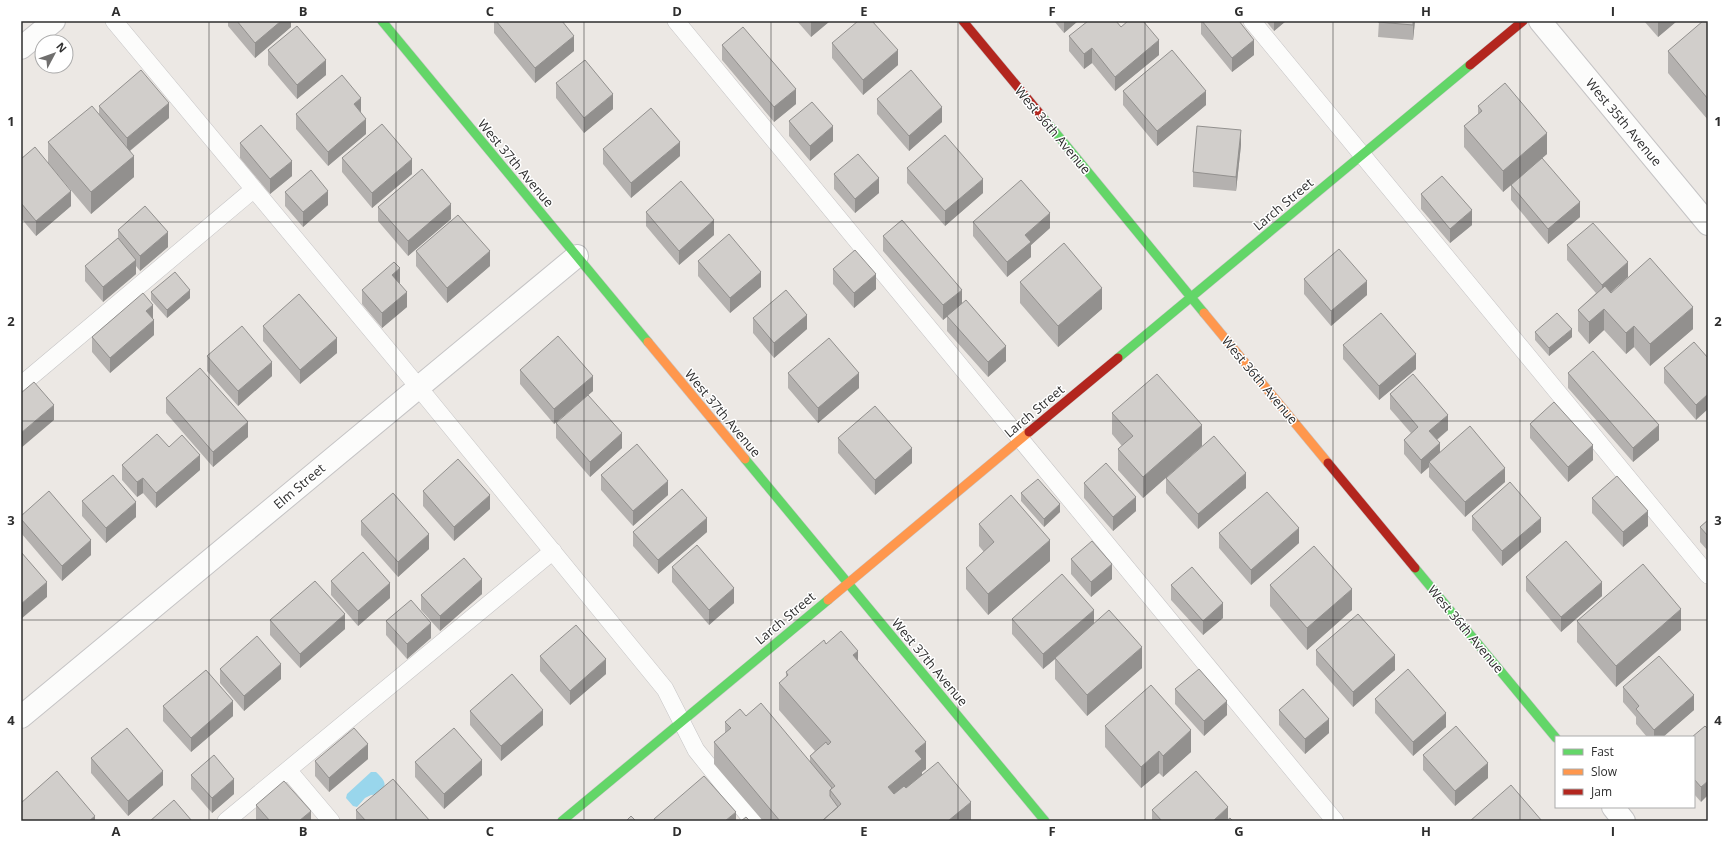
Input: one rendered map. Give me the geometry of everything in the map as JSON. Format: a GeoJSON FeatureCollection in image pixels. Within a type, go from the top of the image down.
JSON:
{"type":"FeatureCollection","features":[{"type":"Feature","properties":{"kind":"street"},"geometry":{"type":"LineString","coordinates":[[21,48],[54,21]]}},
{"type":"Feature","properties":{"kind":"street","name":"West 37th Avenue"},"geometry":{"type":"LineString","coordinates":[[382,21],[1045,821]]}},
{"type":"Feature","properties":{"kind":"street","name":"West 36th Avenue"},"geometry":{"type":"LineString","coordinates":[[963,21],[1555,737]]}},
{"type":"Feature","properties":{"kind":"street","name":"Larch Street"},"geometry":{"type":"LineString","coordinates":[[562,821],[1523,21]]}},
{"type":"Feature","properties":{"kind":"street","name":"West 35th Avenue"},"geometry":{"type":"LineString","coordinates":[[1540,21],[1708,224]]}},
{"type":"Feature","properties":{"kind":"street","name":"Elm Street"},"geometry":{"type":"LineString","coordinates":[[21,717],[576,256]]}},
{"type":"Feature","properties":{"kind":"street"},"geometry":{"type":"LineString","coordinates":[[1614,808],[1624,821]]}},
{"type":"Feature","properties":{"kind":"lane"},"geometry":{"type":"LineString","coordinates":[[114,21],[418,387],[665,689],[696,750],[753,821]]}},
{"type":"Feature","properties":{"kind":"lane"},"geometry":{"type":"LineString","coordinates":[[676,21],[1335,821]]}},
{"type":"Feature","properties":{"kind":"lane"},"geometry":{"type":"LineString","coordinates":[[1252,21],[1708,575]]}},
{"type":"Feature","properties":{"kind":"lane"},"geometry":{"type":"LineString","coordinates":[[21,384],[254,189]]}},
{"type":"Feature","properties":{"kind":"lane"},"geometry":{"type":"LineString","coordinates":[[226,821],[553,551]]}},
{"type":"Feature","properties":{"kind":"lane"},"geometry":{"type":"LineString","coordinates":[[288,770],[331,821]]}},
{"type":"Feature","properties":{"kind":"water"},"geometry":{"type":"Polygon","coordinates":[[[371,772],[376,772],[383,780],[385,785],[384,788],[380,794],[371,795],[365,798],[357,807],[353,806],[346,798],[347,794],[371,772]]]}},
{"type":"Feature","properties":{"kind":"building"},"geometry":{"type":"Polygon","coordinates":[[[237,21],[281,21],[255,43],[237,21]]]}},
{"type":"Feature","properties":{"kind":"building"},"geometry":{"type":"Polygon","coordinates":[[[496,21],[562,21],[574,36],[535,68],[496,21]]]}},
{"type":"Feature","properties":{"kind":"building"},"geometry":{"type":"Polygon","coordinates":[[[858,21],[872,21],[898,50],[863,80],[832,43],[858,21]]]}},
{"type":"Feature","properties":{"kind":"building"},"geometry":{"type":"Polygon","coordinates":[[[1088,21],[1116,21],[1121,27],[1128,21],[1143,21],[1159,40],[1115,77],[1092,48],[1084,54],[1069,36],[1088,21]]]}},
{"type":"Feature","properties":{"kind":"building"},"geometry":{"type":"Polygon","coordinates":[[[1202,21],[1239,21],[1254,40],[1232,58],[1202,21]]]}},
{"type":"Feature","properties":{"kind":"building"},"geometry":{"type":"Polygon","coordinates":[[[1413,21],[1413,25],[1378,22],[1413,21]]]}},
{"type":"Feature","properties":{"kind":"building"},"geometry":{"type":"Polygon","coordinates":[[[1703,21],[1708,21],[1708,99],[1668,51],[1703,21]]]}},
{"type":"Feature","properties":{"kind":"building"},"geometry":{"type":"Polygon","coordinates":[[[297,26],[326,60],[297,85],[268,50],[297,26]]]}},
{"type":"Feature","properties":{"kind":"building"},"geometry":{"type":"Polygon","coordinates":[[[743,27],[796,89],[774,107],[722,45],[743,27]]]}},
{"type":"Feature","properties":{"kind":"building"},"geometry":{"type":"Polygon","coordinates":[[[1172,50],[1206,91],[1157,131],[1123,91],[1172,50]]]}},
{"type":"Feature","properties":{"kind":"building"},"geometry":{"type":"Polygon","coordinates":[[[585,60],[613,94],[584,118],[556,83],[585,60]]]}},
{"type":"Feature","properties":{"kind":"building"},"geometry":{"type":"Polygon","coordinates":[[[141,70],[169,103],[127,138],[99,106],[141,70]]]}},
{"type":"Feature","properties":{"kind":"building"},"geometry":{"type":"Polygon","coordinates":[[[911,70],[942,107],[909,136],[877,99],[911,70]]]}},
{"type":"Feature","properties":{"kind":"building"},"geometry":{"type":"Polygon","coordinates":[[[342,75],[361,98],[354,104],[366,119],[328,152],[296,114],[342,75]]]}},
{"type":"Feature","properties":{"kind":"building"},"geometry":{"type":"Polygon","coordinates":[[[1505,83],[1547,133],[1503,171],[1464,126],[1482,111],[1478,106],[1505,83]]]}},
{"type":"Feature","properties":{"kind":"building"},"geometry":{"type":"Polygon","coordinates":[[[812,102],[833,126],[810,146],[789,121],[812,102]]]}},
{"type":"Feature","properties":{"kind":"building"},"geometry":{"type":"Polygon","coordinates":[[[92,106],[134,156],[91,192],[48,142],[92,106]]]}},
{"type":"Feature","properties":{"kind":"building"},"geometry":{"type":"Polygon","coordinates":[[[651,108],[680,142],[631,183],[603,149],[651,108]]]}},
{"type":"Feature","properties":{"kind":"building"},"geometry":{"type":"Polygon","coordinates":[[[382,124],[412,159],[372,193],[342,158],[382,124]]]}},
{"type":"Feature","properties":{"kind":"building"},"geometry":{"type":"Polygon","coordinates":[[[261,125],[292,161],[270,179],[240,143],[261,125]]]}},
{"type":"Feature","properties":{"kind":"building"},"geometry":{"type":"Polygon","coordinates":[[[1197,126],[1241,130],[1236,177],[1193,172],[1197,126]]]}},
{"type":"Feature","properties":{"kind":"building"},"geometry":{"type":"Polygon","coordinates":[[[945,135],[983,179],[945,211],[907,168],[945,135]]]}},
{"type":"Feature","properties":{"kind":"building"},"geometry":{"type":"Polygon","coordinates":[[[35,147],[71,191],[36,221],[21,203],[21,159],[35,147]]]}},
{"type":"Feature","properties":{"kind":"building"},"geometry":{"type":"Polygon","coordinates":[[[858,154],[879,178],[855,199],[834,174],[858,154]]]}},
{"type":"Feature","properties":{"kind":"building"},"geometry":{"type":"Polygon","coordinates":[[[1542,158],[1580,202],[1548,229],[1511,185],[1542,158]]]}},
{"type":"Feature","properties":{"kind":"building"},"geometry":{"type":"Polygon","coordinates":[[[422,169],[451,204],[408,241],[378,207],[422,169]]]}},
{"type":"Feature","properties":{"kind":"building"},"geometry":{"type":"Polygon","coordinates":[[[311,170],[328,191],[303,212],[285,192],[311,170]]]}},
{"type":"Feature","properties":{"kind":"building"},"geometry":{"type":"Polygon","coordinates":[[[1442,176],[1472,210],[1450,229],[1421,194],[1442,176]]]}},
{"type":"Feature","properties":{"kind":"building"},"geometry":{"type":"Polygon","coordinates":[[[1021,180],[1050,213],[1025,235],[1031,242],[1007,262],[973,222],[1021,180]]]}},
{"type":"Feature","properties":{"kind":"building"},"geometry":{"type":"Polygon","coordinates":[[[681,181],[714,220],[679,251],[646,212],[681,181]]]}},
{"type":"Feature","properties":{"kind":"building"},"geometry":{"type":"Polygon","coordinates":[[[145,206],[168,232],[140,256],[118,230],[145,206]]]}},
{"type":"Feature","properties":{"kind":"building"},"geometry":{"type":"Polygon","coordinates":[[[458,215],[490,251],[447,288],[416,251],[458,215]]]}},
{"type":"Feature","properties":{"kind":"building"},"geometry":{"type":"Polygon","coordinates":[[[902,220],[962,290],[943,305],[883,236],[902,220]]]}},
{"type":"Feature","properties":{"kind":"building"},"geometry":{"type":"Polygon","coordinates":[[[1593,223],[1628,262],[1602,285],[1567,245],[1593,223]]]}},
{"type":"Feature","properties":{"kind":"building"},"geometry":{"type":"Polygon","coordinates":[[[729,234],[761,272],[730,298],[698,261],[729,234]]]}},
{"type":"Feature","properties":{"kind":"building"},"geometry":{"type":"Polygon","coordinates":[[[118,238],[136,260],[103,287],[85,266],[118,238]]]}},
{"type":"Feature","properties":{"kind":"building"},"geometry":{"type":"Polygon","coordinates":[[[1064,243],[1102,288],[1058,326],[1020,282],[1064,243]]]}},
{"type":"Feature","properties":{"kind":"building"},"geometry":{"type":"Polygon","coordinates":[[[1339,249],[1367,281],[1331,311],[1304,279],[1339,249]]]}},
{"type":"Feature","properties":{"kind":"building"},"geometry":{"type":"Polygon","coordinates":[[[855,250],[876,274],[854,293],[833,269],[855,250]]]}},
{"type":"Feature","properties":{"kind":"building"},"geometry":{"type":"Polygon","coordinates":[[[1650,258],[1693,307],[1650,344],[1634,326],[1626,333],[1604,309],[1589,322],[1578,310],[1605,286],[1611,293],[1650,258]]]}},
{"type":"Feature","properties":{"kind":"building"},"geometry":{"type":"Polygon","coordinates":[[[394,262],[400,268],[392,275],[407,292],[382,313],[362,290],[394,262]]]}},
{"type":"Feature","properties":{"kind":"building"},"geometry":{"type":"Polygon","coordinates":[[[175,272],[190,290],[167,310],[151,292],[175,272]]]}},
{"type":"Feature","properties":{"kind":"building"},"geometry":{"type":"Polygon","coordinates":[[[786,290],[807,315],[774,343],[753,318],[786,290]]]}},
{"type":"Feature","properties":{"kind":"building"},"geometry":{"type":"Polygon","coordinates":[[[143,293],[153,305],[146,311],[154,320],[110,358],[92,337],[143,293]]]}},
{"type":"Feature","properties":{"kind":"building"},"geometry":{"type":"Polygon","coordinates":[[[299,294],[337,338],[300,370],[263,326],[299,294]]]}},
{"type":"Feature","properties":{"kind":"building"},"geometry":{"type":"Polygon","coordinates":[[[966,300],[1006,346],[988,362],[947,316],[966,300]]]}},
{"type":"Feature","properties":{"kind":"building"},"geometry":{"type":"Polygon","coordinates":[[[1381,313],[1416,354],[1379,386],[1343,345],[1381,313]]]}},
{"type":"Feature","properties":{"kind":"building"},"geometry":{"type":"Polygon","coordinates":[[[1557,313],[1572,329],[1549,348],[1535,332],[1557,313]]]}},
{"type":"Feature","properties":{"kind":"building"},"geometry":{"type":"Polygon","coordinates":[[[242,326],[272,362],[238,391],[207,356],[242,326]]]}},
{"type":"Feature","properties":{"kind":"building"},"geometry":{"type":"Polygon","coordinates":[[[558,336],[593,376],[554,409],[520,370],[558,336]]]}},
{"type":"Feature","properties":{"kind":"building"},"geometry":{"type":"Polygon","coordinates":[[[829,338],[859,373],[818,408],[788,373],[829,338]]]}},
{"type":"Feature","properties":{"kind":"building"},"geometry":{"type":"Polygon","coordinates":[[[1694,342],[1708,358],[1708,394],[1696,405],[1664,368],[1694,342]]]}},
{"type":"Feature","properties":{"kind":"building"},"geometry":{"type":"Polygon","coordinates":[[[1593,351],[1659,425],[1633,448],[1568,373],[1593,351]]]}},
{"type":"Feature","properties":{"kind":"building"},"geometry":{"type":"Polygon","coordinates":[[[200,368],[248,422],[213,452],[166,398],[200,368]]]}},
{"type":"Feature","properties":{"kind":"building"},"geometry":{"type":"Polygon","coordinates":[[[1157,374],[1202,425],[1143,477],[1118,449],[1133,436],[1112,413],[1157,374]]]}},
{"type":"Feature","properties":{"kind":"building"},"geometry":{"type":"Polygon","coordinates":[[[1413,374],[1448,415],[1429,431],[1440,443],[1421,460],[1404,440],[1418,427],[1390,394],[1413,374]]]}},
{"type":"Feature","properties":{"kind":"building"},"geometry":{"type":"Polygon","coordinates":[[[34,382],[54,405],[21,433],[21,393],[34,382]]]}},
{"type":"Feature","properties":{"kind":"building"},"geometry":{"type":"Polygon","coordinates":[[[588,395],[622,433],[590,462],[556,423],[588,395]]]}},
{"type":"Feature","properties":{"kind":"building"},"geometry":{"type":"Polygon","coordinates":[[[1554,402],[1593,445],[1568,467],[1530,424],[1554,402]]]}},
{"type":"Feature","properties":{"kind":"building"},"geometry":{"type":"Polygon","coordinates":[[[875,406],[912,448],[875,480],[838,438],[875,406]]]}},
{"type":"Feature","properties":{"kind":"building"},"geometry":{"type":"Polygon","coordinates":[[[1470,426],[1505,468],[1465,502],[1429,462],[1470,426]]]}},
{"type":"Feature","properties":{"kind":"building"},"geometry":{"type":"Polygon","coordinates":[[[157,434],[169,447],[182,435],[200,455],[156,493],[143,478],[137,482],[122,465],[157,434]]]}},
{"type":"Feature","properties":{"kind":"building"},"geometry":{"type":"Polygon","coordinates":[[[1214,436],[1246,473],[1198,514],[1166,478],[1214,436]]]}},
{"type":"Feature","properties":{"kind":"building"},"geometry":{"type":"Polygon","coordinates":[[[637,444],[668,481],[633,511],[601,475],[637,444]]]}},
{"type":"Feature","properties":{"kind":"building"},"geometry":{"type":"Polygon","coordinates":[[[458,459],[490,495],[454,527],[423,491],[458,459]]]}},
{"type":"Feature","properties":{"kind":"building"},"geometry":{"type":"Polygon","coordinates":[[[1106,463],[1136,497],[1113,517],[1084,483],[1106,463]]]}},
{"type":"Feature","properties":{"kind":"building"},"geometry":{"type":"Polygon","coordinates":[[[113,475],[136,502],[106,528],[82,501],[113,475]]]}},
{"type":"Feature","properties":{"kind":"building"},"geometry":{"type":"Polygon","coordinates":[[[1617,476],[1648,511],[1623,532],[1592,498],[1617,476]]]}},
{"type":"Feature","properties":{"kind":"building"},"geometry":{"type":"Polygon","coordinates":[[[1038,479],[1060,504],[1044,519],[1021,493],[1038,479]]]}},
{"type":"Feature","properties":{"kind":"building"},"geometry":{"type":"Polygon","coordinates":[[[1510,482],[1541,518],[1502,551],[1472,516],[1510,482]]]}},
{"type":"Feature","properties":{"kind":"building"},"geometry":{"type":"Polygon","coordinates":[[[682,489],[707,518],[658,560],[633,532],[682,489]]]}},
{"type":"Feature","properties":{"kind":"building"},"geometry":{"type":"Polygon","coordinates":[[[49,491],[91,540],[62,566],[21,519],[21,516],[49,491]]]}},
{"type":"Feature","properties":{"kind":"building"},"geometry":{"type":"Polygon","coordinates":[[[1267,492],[1299,528],[1251,570],[1219,533],[1267,492]]]}},
{"type":"Feature","properties":{"kind":"building"},"geometry":{"type":"Polygon","coordinates":[[[393,493],[429,534],[398,562],[361,521],[393,493]]]}},
{"type":"Feature","properties":{"kind":"building"},"geometry":{"type":"Polygon","coordinates":[[[1011,495],[1050,540],[988,594],[966,568],[994,542],[979,524],[1011,495]]]}},
{"type":"Feature","properties":{"kind":"building"},"geometry":{"type":"Polygon","coordinates":[[[1708,520],[1708,536],[1700,527],[1708,520]]]}},
{"type":"Feature","properties":{"kind":"building"},"geometry":{"type":"Polygon","coordinates":[[[1092,541],[1112,564],[1091,582],[1071,559],[1092,541]]]}},
{"type":"Feature","properties":{"kind":"building"},"geometry":{"type":"Polygon","coordinates":[[[1566,541],[1602,582],[1561,617],[1526,577],[1566,541]]]}},
{"type":"Feature","properties":{"kind":"building"},"geometry":{"type":"Polygon","coordinates":[[[697,545],[734,588],[709,610],[672,567],[697,545]]]}},
{"type":"Feature","properties":{"kind":"building"},"geometry":{"type":"Polygon","coordinates":[[[1314,546],[1352,589],[1307,628],[1270,585],[1314,546]]]}},
{"type":"Feature","properties":{"kind":"building"},"geometry":{"type":"Polygon","coordinates":[[[21,552],[47,582],[21,604],[21,552]]]}},
{"type":"Feature","properties":{"kind":"building"},"geometry":{"type":"Polygon","coordinates":[[[363,552],[390,583],[358,611],[331,581],[363,552]]]}},
{"type":"Feature","properties":{"kind":"building"},"geometry":{"type":"Polygon","coordinates":[[[464,558],[482,579],[440,616],[421,595],[464,558]]]}},
{"type":"Feature","properties":{"kind":"building"},"geometry":{"type":"Polygon","coordinates":[[[1643,564],[1681,609],[1616,666],[1577,621],[1643,564]]]}},
{"type":"Feature","properties":{"kind":"building"},"geometry":{"type":"Polygon","coordinates":[[[1192,567],[1223,603],[1203,621],[1171,585],[1192,567]]]}},
{"type":"Feature","properties":{"kind":"building"},"geometry":{"type":"Polygon","coordinates":[[[1062,574],[1094,610],[1043,654],[1012,619],[1062,574]]]}},
{"type":"Feature","properties":{"kind":"building"},"geometry":{"type":"Polygon","coordinates":[[[315,581],[345,614],[300,654],[270,620],[315,581]]]}},
{"type":"Feature","properties":{"kind":"building"},"geometry":{"type":"Polygon","coordinates":[[[411,600],[431,623],[407,644],[386,621],[411,600]]]}},
{"type":"Feature","properties":{"kind":"building"},"geometry":{"type":"Polygon","coordinates":[[[1109,610],[1142,647],[1087,695],[1055,658],[1109,610]]]}},
{"type":"Feature","properties":{"kind":"building"},"geometry":{"type":"Polygon","coordinates":[[[1358,614],[1395,655],[1353,692],[1316,650],[1358,614]]]}},
{"type":"Feature","properties":{"kind":"building"},"geometry":{"type":"Polygon","coordinates":[[[576,625],[606,659],[570,691],[540,656],[576,625]]]}},
{"type":"Feature","properties":{"kind":"building"},"geometry":{"type":"Polygon","coordinates":[[[841,631],[858,651],[853,655],[926,742],[915,751],[922,759],[888,787],[894,794],[904,786],[906,788],[938,762],[971,802],[948,821],[822,821],[841,804],[830,790],[835,786],[810,756],[826,742],[828,745],[831,742],[779,683],[788,675],[786,672],[824,640],[826,644],[841,631]]]}},
{"type":"Feature","properties":{"kind":"building"},"geometry":{"type":"Polygon","coordinates":[[[257,636],[281,664],[244,696],[220,669],[257,636]]]}},
{"type":"Feature","properties":{"kind":"building"},"geometry":{"type":"Polygon","coordinates":[[[1659,656],[1694,695],[1654,730],[1636,709],[1639,706],[1623,687],[1659,656]]]}},
{"type":"Feature","properties":{"kind":"building"},"geometry":{"type":"Polygon","coordinates":[[[1199,669],[1227,701],[1204,721],[1175,689],[1199,669]]]}},
{"type":"Feature","properties":{"kind":"building"},"geometry":{"type":"Polygon","coordinates":[[[1408,669],[1446,713],[1413,742],[1375,699],[1408,669]]]}},
{"type":"Feature","properties":{"kind":"building"},"geometry":{"type":"Polygon","coordinates":[[[206,670],[233,701],[191,738],[163,706],[206,670]]]}},
{"type":"Feature","properties":{"kind":"building"},"geometry":{"type":"Polygon","coordinates":[[[512,674],[543,710],[501,746],[470,711],[512,674]]]}},
{"type":"Feature","properties":{"kind":"building"},"geometry":{"type":"Polygon","coordinates":[[[1151,685],[1191,730],[1163,756],[1159,751],[1141,767],[1105,726],[1151,685]]]}},
{"type":"Feature","properties":{"kind":"building"},"geometry":{"type":"Polygon","coordinates":[[[1303,689],[1329,719],[1305,739],[1279,710],[1303,689]]]}},
{"type":"Feature","properties":{"kind":"building"},"geometry":{"type":"Polygon","coordinates":[[[761,703],[832,788],[830,790],[830,796],[838,807],[822,821],[780,821],[714,742],[731,728],[725,722],[740,709],[746,716],[761,703]]]}},
{"type":"Feature","properties":{"kind":"building"},"geometry":{"type":"Polygon","coordinates":[[[1456,726],[1488,763],[1455,791],[1423,755],[1456,726]]]}},
{"type":"Feature","properties":{"kind":"building"},"geometry":{"type":"Polygon","coordinates":[[[1705,726],[1708,729],[1708,781],[1701,787],[1695,780],[1695,736],[1693,736],[1705,726]]]}},
{"type":"Feature","properties":{"kind":"building"},"geometry":{"type":"Polygon","coordinates":[[[127,728],[163,771],[128,801],[91,758],[127,728]]]}},
{"type":"Feature","properties":{"kind":"building"},"geometry":{"type":"Polygon","coordinates":[[[354,728],[368,744],[329,778],[315,761],[354,728]]]}},
{"type":"Feature","properties":{"kind":"building"},"geometry":{"type":"Polygon","coordinates":[[[454,728],[482,760],[444,794],[415,762],[454,728]]]}},
{"type":"Feature","properties":{"kind":"building"},"geometry":{"type":"Polygon","coordinates":[[[214,755],[234,779],[212,798],[191,775],[214,755]]]}},
{"type":"Feature","properties":{"kind":"building"},"geometry":{"type":"Polygon","coordinates":[[[57,771],[95,816],[89,821],[24,821],[21,818],[21,803],[57,771]]]}},
{"type":"Feature","properties":{"kind":"building"},"geometry":{"type":"Polygon","coordinates":[[[1196,771],[1228,807],[1213,821],[1162,821],[1152,810],[1196,771]]]}},
{"type":"Feature","properties":{"kind":"building"},"geometry":{"type":"Polygon","coordinates":[[[704,776],[736,812],[725,821],[655,821],[654,819],[704,776]]]}},
{"type":"Feature","properties":{"kind":"building"},"geometry":{"type":"Polygon","coordinates":[[[393,779],[430,821],[366,821],[356,810],[393,779]]]}},
{"type":"Feature","properties":{"kind":"building"},"geometry":{"type":"Polygon","coordinates":[[[284,781],[311,811],[299,821],[270,821],[256,805],[284,781]]]}},
{"type":"Feature","properties":{"kind":"building"},"geometry":{"type":"Polygon","coordinates":[[[1511,785],[1542,821],[1470,821],[1511,785]]]}},
{"type":"Feature","properties":{"kind":"building"},"geometry":{"type":"Polygon","coordinates":[[[174,800],[192,821],[150,821],[174,800]]]}},
{"type":"Feature","properties":{"kind":"building"},"geometry":{"type":"Polygon","coordinates":[[[631,816],[636,821],[626,821],[631,816]]]}},
{"type":"Feature","properties":{"kind":"building"},"geometry":{"type":"Polygon","coordinates":[[[746,817],[750,821],[741,821],[746,817]]]}},
{"type":"Feature","properties":{"kind":"building"},"geometry":{"type":"Polygon","coordinates":[[[1230,818],[1233,821],[1226,821],[1230,818]]]}},
{"type":"Feature","properties":{"kind":"traffic: fast"},"geometry":{"type":"LineString","coordinates":[[382,21],[648,342]]}},
{"type":"Feature","properties":{"kind":"traffic: fast"},"geometry":{"type":"LineString","coordinates":[[1118,358],[1470,65]]}},
{"type":"Feature","properties":{"kind":"traffic: fast"},"geometry":{"type":"LineString","coordinates":[[1041,115],[1204,313]]}},
{"type":"Feature","properties":{"kind":"traffic: fast"},"geometry":{"type":"LineString","coordinates":[[745,459],[1045,821]]}},
{"type":"Feature","properties":{"kind":"traffic: fast"},"geometry":{"type":"LineString","coordinates":[[1415,568],[1555,737]]}},
{"type":"Feature","properties":{"kind":"traffic: fast"},"geometry":{"type":"LineString","coordinates":[[562,821],[828,600]]}},
{"type":"Feature","properties":{"kind":"traffic: slow"},"geometry":{"type":"LineString","coordinates":[[1204,313],[1328,463]]}},
{"type":"Feature","properties":{"kind":"traffic: slow"},"geometry":{"type":"LineString","coordinates":[[648,342],[745,459]]}},
{"type":"Feature","properties":{"kind":"traffic: slow"},"geometry":{"type":"LineString","coordinates":[[828,600],[1029,432]]}},
{"type":"Feature","properties":{"kind":"traffic: jam"},"geometry":{"type":"LineString","coordinates":[[963,21],[1041,115]]}},
{"type":"Feature","properties":{"kind":"traffic: jam"},"geometry":{"type":"LineString","coordinates":[[1470,65],[1523,21]]}},
{"type":"Feature","properties":{"kind":"traffic: jam"},"geometry":{"type":"LineString","coordinates":[[1029,432],[1118,358]]}},
{"type":"Feature","properties":{"kind":"traffic: jam"},"geometry":{"type":"LineString","coordinates":[[1328,463],[1415,568]]}}]}
